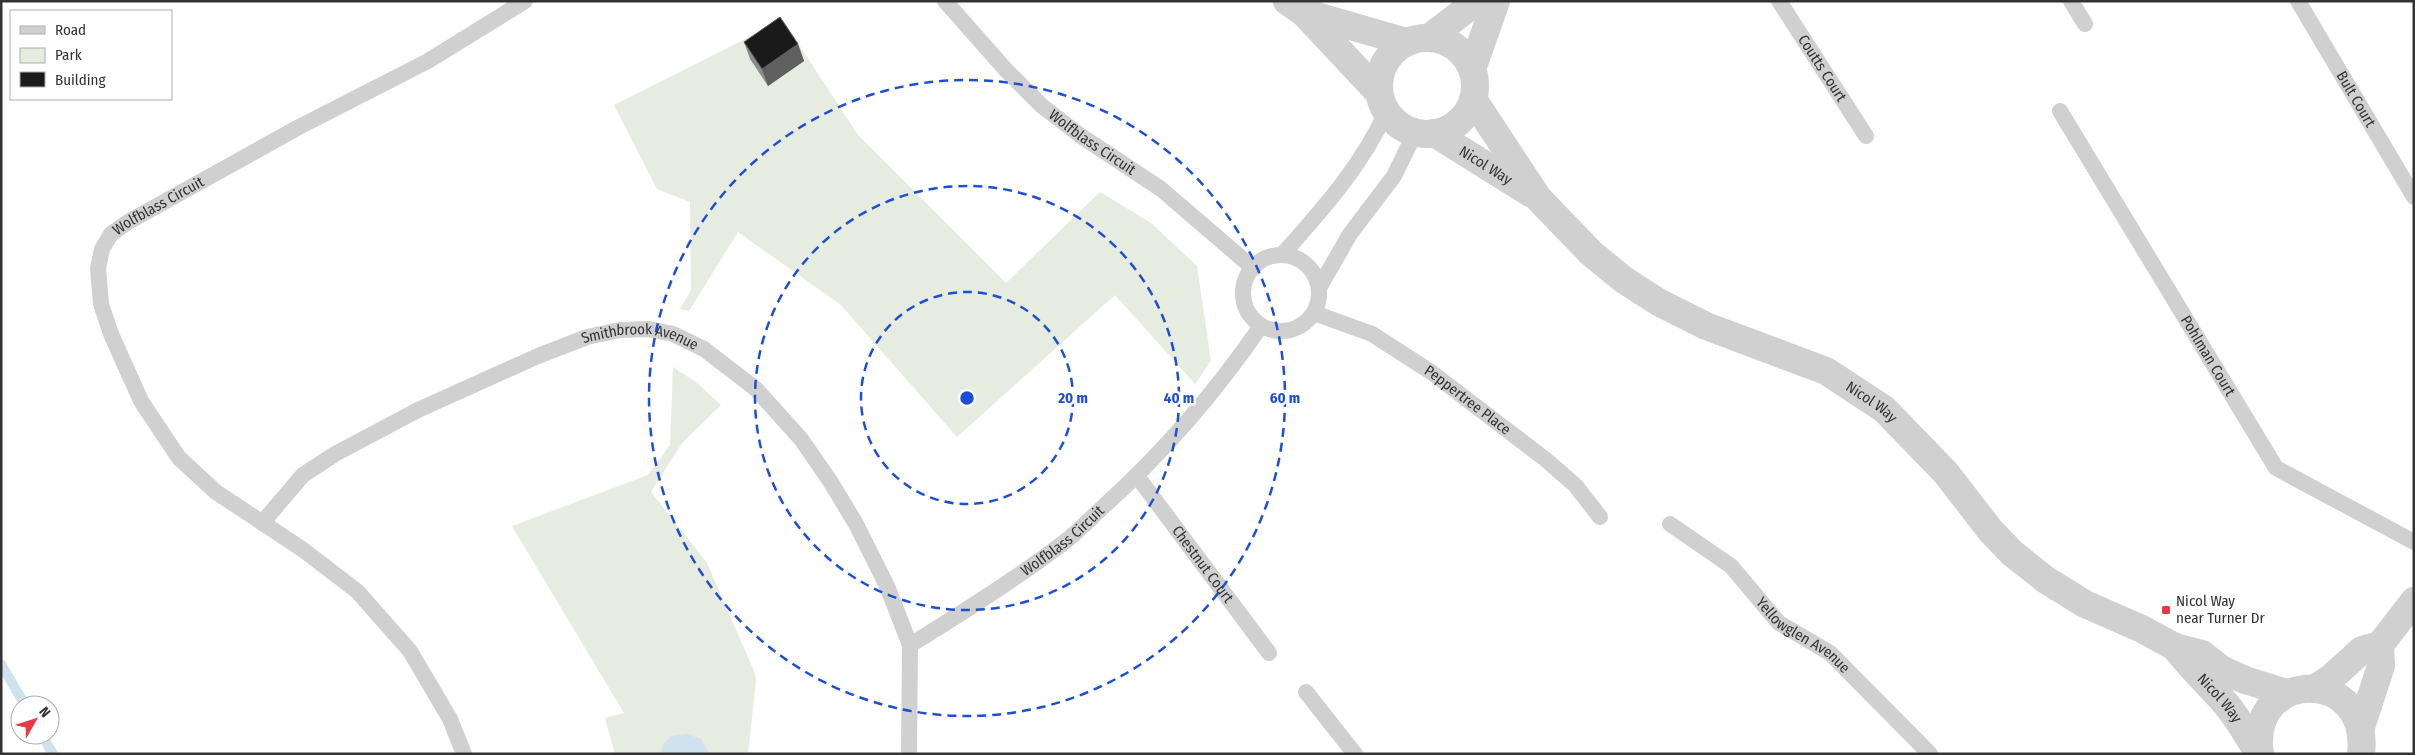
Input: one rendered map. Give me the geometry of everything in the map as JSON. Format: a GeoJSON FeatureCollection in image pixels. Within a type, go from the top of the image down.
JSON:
{"type":"FeatureCollection","features":[{"type":"Feature","properties":{"kind":"street"},"geometry":{"type":"LineString","coordinates":[[1383,102],[1379,77],[1384,63],[1394,51],[1418,40],[1477,1]]}},
{"type":"Feature","properties":{"kind":"street"},"geometry":{"type":"LineString","coordinates":[[1472,69],[1496,1]]}},
{"type":"Feature","properties":{"kind":"street"},"geometry":{"type":"LineString","coordinates":[[1296,7],[1418,40],[1442,40],[1455,47],[1465,57],[1472,69],[1475,84],[1473,99],[1468,112],[1447,129],[1425,133],[1394,121],[1383,102],[1296,7]]}},
{"type":"Feature","properties":{"kind":"street","name":"Nicol Way"},"geometry":{"type":"LineString","coordinates":[[1473,99],[1538,198],[1591,253],[1624,280],[1660,302],[1706,326],[1826,371],[1884,409],[1946,473],[1990,530],[2012,553],[2046,580],[2085,604],[2142,629],[2175,647],[2202,654],[2221,669],[2245,680],[2287,693]]}},
{"type":"Feature","properties":{"kind":"street","name":"Nicol Way"},"geometry":{"type":"LineString","coordinates":[[1425,133],[1538,198]]}},
{"type":"Feature","properties":{"kind":"street"},"geometry":{"type":"LineString","coordinates":[[2316,688],[2331,678],[2362,650],[2380,645],[2414,601]]}},
{"type":"Feature","properties":{"kind":"street"},"geometry":{"type":"LineString","coordinates":[[2364,743],[2381,666],[2380,645]]}},
{"type":"Feature","properties":{"kind":"street","name":"Nicol Way"},"geometry":{"type":"LineString","coordinates":[[2175,647],[2191,670],[2217,694],[2238,720],[2260,754]]}},
{"type":"Feature","properties":{"kind":"street"},"geometry":{"type":"LineString","coordinates":[[2260,754],[2258,741],[2260,726],[2266,713],[2275,701],[2287,693],[2301,688],[2316,688],[2333,693],[2348,703],[2356,714],[2364,743]]}},
{"type":"Feature","properties":{"kind":"lane","name":"Wolfblass Circuit"},"geometry":{"type":"LineString","coordinates":[[464,754],[450,719],[410,651],[357,591],[302,549],[216,492],[179,458],[141,401],[111,334],[101,304],[98,268],[102,249],[111,234],[128,222],[299,127],[428,61],[525,1]]}},
{"type":"Feature","properties":{"kind":"lane","name":"Wolfblass Circuit"},"geometry":{"type":"LineString","coordinates":[[945,1],[1006,70],[1042,106],[1081,136],[1161,189],[1253,268]]}},
{"type":"Feature","properties":{"kind":"lane","name":"Coutts Court"},"geometry":{"type":"LineString","coordinates":[[1779,1],[1866,136]]}},
{"type":"Feature","properties":{"kind":"lane"},"geometry":{"type":"LineString","coordinates":[[2071,1],[2085,24]]}},
{"type":"Feature","properties":{"kind":"lane","name":"Bult Court"},"geometry":{"type":"LineString","coordinates":[[2298,1],[2414,197]]}},
{"type":"Feature","properties":{"kind":"lane"},"geometry":{"type":"LineString","coordinates":[[1282,255],[1322,211],[1377,133],[1383,102]]}},
{"type":"Feature","properties":{"kind":"lane","name":"Pohlman Court"},"geometry":{"type":"LineString","coordinates":[[2060,110],[2276,468],[2414,542]]}},
{"type":"Feature","properties":{"kind":"lane"},"geometry":{"type":"LineString","coordinates":[[1319,288],[1350,234],[1425,133]]}},
{"type":"Feature","properties":{"kind":"lane"},"geometry":{"type":"LineString","coordinates":[[1282,255],[1295,258],[1306,265],[1314,275],[1319,288],[1319,300],[1314,313],[1305,323],[1293,330],[1280,332],[1261,326],[1251,317],[1245,305],[1243,292],[1246,279],[1253,268],[1263,260],[1282,255]]}},
{"type":"Feature","properties":{"kind":"lane","name":"Peppertree Place"},"geometry":{"type":"LineString","coordinates":[[1314,313],[1372,334],[1431,372],[1545,458],[1575,485],[1600,517]]}},
{"type":"Feature","properties":{"kind":"lane","name":"Wolfblass Circuit"},"geometry":{"type":"LineString","coordinates":[[910,645],[987,598],[1063,543],[1137,476],[1192,420],[1230,371],[1261,326]]}},
{"type":"Feature","properties":{"kind":"lane","name":"Smithbrook Avenue"},"geometry":{"type":"LineString","coordinates":[[262,523],[302,475],[335,454],[418,410],[538,356],[588,337],[620,330],[649,329],[673,334],[704,349],[723,362],[756,389],[801,438],[856,524],[886,586],[910,645]]}},
{"type":"Feature","properties":{"kind":"lane","name":"Chestnut Court"},"geometry":{"type":"LineString","coordinates":[[1137,476],[1269,653]]}},
{"type":"Feature","properties":{"kind":"lane","name":"Yellowglen Avenue"},"geometry":{"type":"LineString","coordinates":[[1670,524],[1731,566],[1779,622],[1830,653],[1925,753]]}},
{"type":"Feature","properties":{"kind":"lane"},"geometry":{"type":"LineString","coordinates":[[909,754],[910,645]]}},
{"type":"Feature","properties":{"kind":"lane"},"geometry":{"type":"LineString","coordinates":[[1306,692],[1355,754]]}},
{"type":"Feature","properties":{"kind":"green space"},"geometry":{"type":"Polygon","coordinates":[[[783,20],[858,135],[1006,283],[1100,192],[1151,223],[1197,266],[1211,361],[1195,384],[1115,295],[957,437],[841,305],[738,232],[689,311],[680,309],[691,290],[690,202],[657,189],[614,105],[783,20]]]}},
{"type":"Feature","properties":{"kind":"green space"},"geometry":{"type":"Polygon","coordinates":[[[673,367],[697,383],[721,405],[682,443],[651,492],[707,563],[754,671],[756,680],[748,754],[615,754],[605,718],[624,713],[512,526],[648,475],[670,445],[673,367]]]}},
{"type":"Feature","properties":{"kind":"water"},"geometry":{"type":"Polygon","coordinates":[[[687,734],[701,739],[709,754],[661,754],[662,745],[672,736],[687,734]]]}},
{"type":"Feature","properties":{"kind":"building"},"geometry":{"type":"Polygon","coordinates":[[[780,17],[798,44],[762,69],[744,42],[780,17]]]}},
{"type":"Feature","properties":{"kind":"waterway"},"geometry":{"type":"LineString","coordinates":[[1,664],[19,695]]}},
{"type":"Feature","properties":{"kind":"waterway"},"geometry":{"type":"LineString","coordinates":[[48,745],[53,754]]}},
{"type":"Feature","properties":{"kind":"place","name":"Nicol Way near Turner Dr"},"geometry":{"type":"Point","coordinates":[2166,610]}}]}
